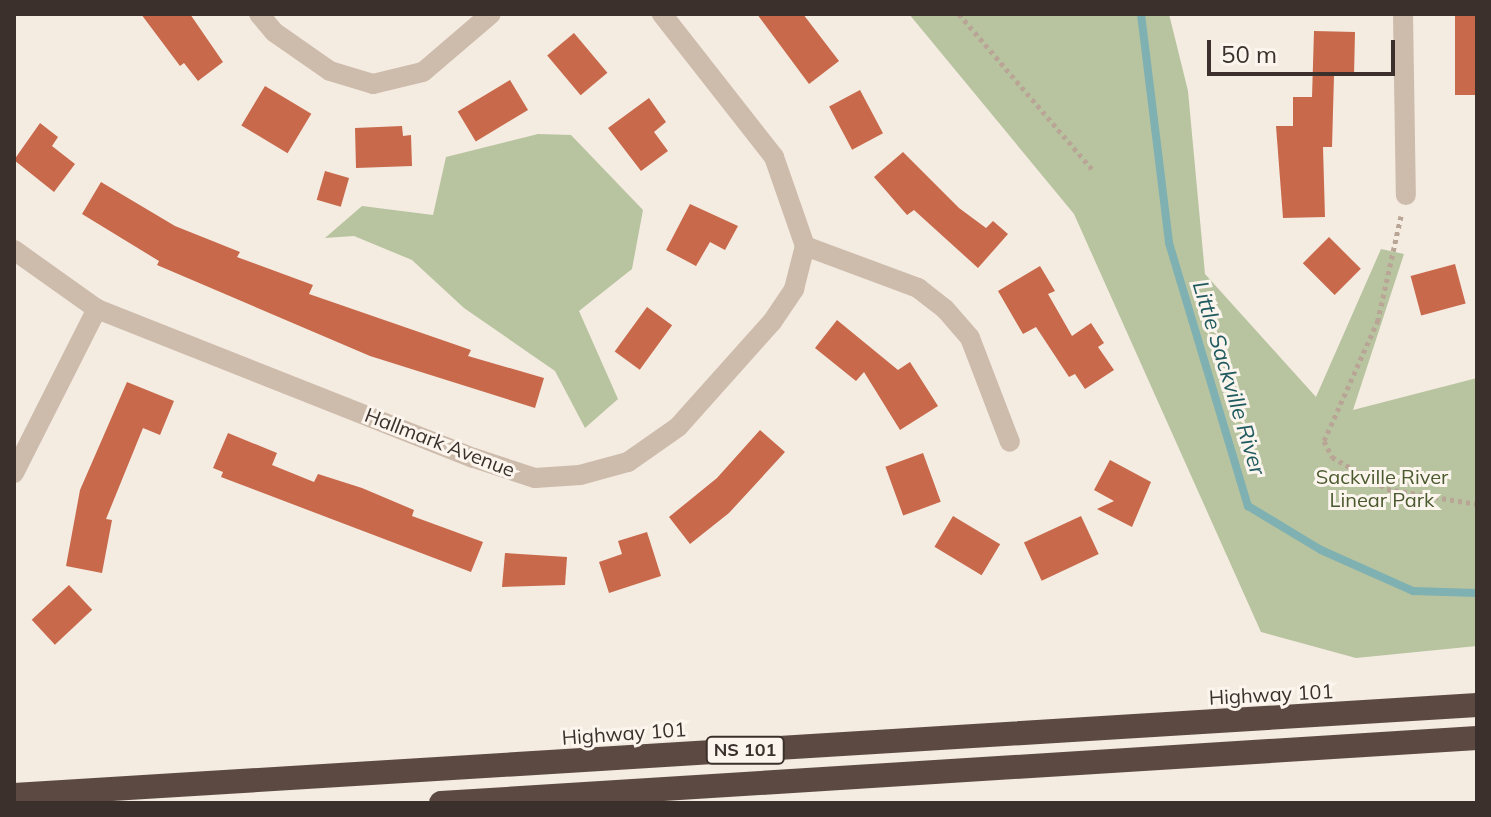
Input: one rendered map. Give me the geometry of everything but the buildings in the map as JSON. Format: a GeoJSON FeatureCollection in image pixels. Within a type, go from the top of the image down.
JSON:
{"type":"FeatureCollection","features":[{"type":"Feature","properties":{"kind":"highway","name":"Highway 101"},"geometry":{"type":"LineString","coordinates":[[14,795],[1477,705]]}},
{"type":"Feature","properties":{"kind":"highway","name":"NS 101"},"geometry":{"type":"LineString","coordinates":[[441,803],[1477,738]]}},
{"type":"Feature","properties":{"kind":"street"},"geometry":{"type":"LineString","coordinates":[[259,14],[274,32],[330,71],[373,84],[423,72],[491,14]]}},
{"type":"Feature","properties":{"kind":"street"},"geometry":{"type":"LineString","coordinates":[[662,14],[774,157],[805,246],[918,288],[945,309],[970,338],[1010,442]]}},
{"type":"Feature","properties":{"kind":"street"},"geometry":{"type":"LineString","coordinates":[[1403,14],[1406,195]]}},
{"type":"Feature","properties":{"kind":"street","name":"Hallmark Avenue"},"geometry":{"type":"LineString","coordinates":[[14,250],[97,309],[474,458],[535,478],[580,475],[628,462],[678,427],[772,322],[794,289],[805,246]]}},
{"type":"Feature","properties":{"kind":"street"},"geometry":{"type":"LineString","coordinates":[[14,473],[97,309]]}},
{"type":"Feature","properties":{"kind":"path"},"geometry":{"type":"LineString","coordinates":[[959,14],[1092,169]]}},
{"type":"Feature","properties":{"kind":"path"},"geometry":{"type":"LineString","coordinates":[[1406,195],[1378,320],[1324,441],[1332,457],[1387,489],[1477,504]]}},
{"type":"Feature","properties":{"kind":"green space","name":"Sackville River Linear Park"},"geometry":{"type":"Polygon","coordinates":[[[909,14],[1169,14],[1188,91],[1205,274],[1316,397],[1381,249],[1404,254],[1353,410],[1477,378],[1477,646],[1356,658],[1261,632],[1074,214],[909,14]]]}},
{"type":"Feature","properties":{"kind":"green space"},"geometry":{"type":"Polygon","coordinates":[[[538,134],[571,135],[643,210],[632,269],[579,311],[618,399],[585,428],[555,371],[464,308],[412,260],[354,236],[325,238],[362,206],[433,215],[446,157],[538,134]]]}},
{"type":"Feature","properties":{"kind":"waterway","name":"Little Sackville River"},"geometry":{"type":"LineString","coordinates":[[1141,14],[1169,243],[1248,506],[1321,550],[1413,591],[1477,593]]}}]}
